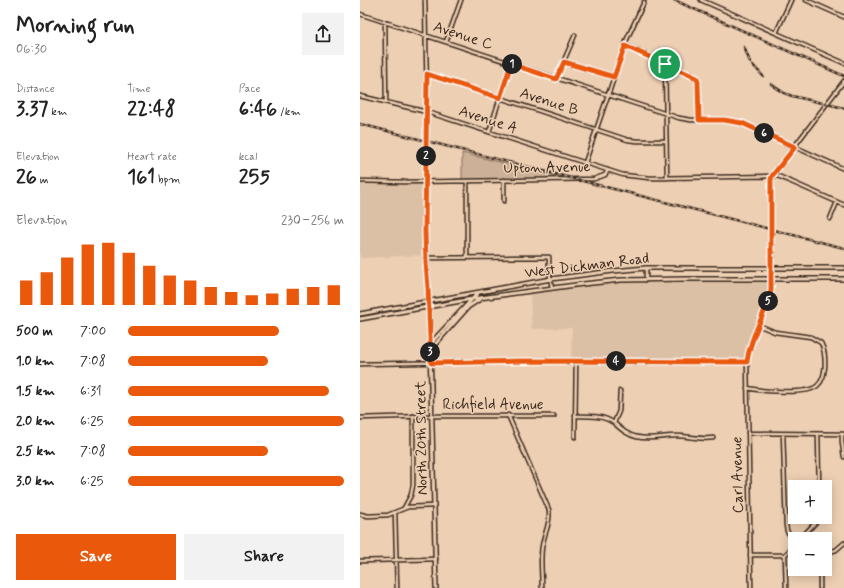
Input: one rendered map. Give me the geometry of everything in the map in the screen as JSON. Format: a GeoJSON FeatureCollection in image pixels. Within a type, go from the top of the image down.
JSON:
{"type":"FeatureCollection","features":[{"type":"Feature","properties":{"kind":"main road","name":"West Dickman Road"},"geometry":{"type":"LineString","coordinates":[[360,314],[551,279],[646,268],[844,268]]}},
{"type":"Feature","properties":{"kind":"main road","name":"West Dickman Road"},"geometry":{"type":"LineString","coordinates":[[360,319],[472,299],[621,280],[844,279]]}},
{"type":"Feature","properties":{"kind":"main road"},"geometry":{"type":"LineString","coordinates":[[430,344],[479,292]]}},
{"type":"Feature","properties":{"kind":"main road"},"geometry":{"type":"LineString","coordinates":[[430,350],[468,307],[482,298]]}},
{"type":"Feature","properties":{"kind":"main road","name":"North 20th Street"},"geometry":{"type":"LineString","coordinates":[[429,301],[436,588]]}},
{"type":"Feature","properties":{"kind":"street","name":"North 20th Street"},"geometry":{"type":"LineString","coordinates":[[425,0],[427,74],[425,258],[429,301]]}},
{"type":"Feature","properties":{"kind":"street"},"geometry":{"type":"LineString","coordinates":[[446,42],[461,0]]}},
{"type":"Feature","properties":{"kind":"street"},"geometry":{"type":"LineString","coordinates":[[701,0],[844,63]]}},
{"type":"Feature","properties":{"kind":"street"},"geometry":{"type":"LineString","coordinates":[[776,33],[791,0]]}},
{"type":"Feature","properties":{"kind":"street"},"geometry":{"type":"LineString","coordinates":[[806,0],[844,17]]}},
{"type":"Feature","properties":{"kind":"street"},"geometry":{"type":"LineString","coordinates":[[586,163],[607,95],[625,46],[644,2]]}},
{"type":"Feature","properties":{"kind":"street","name":"Avenue C"},"geometry":{"type":"LineString","coordinates":[[360,14],[685,120],[724,120],[744,124],[844,169]]}},
{"type":"Feature","properties":{"kind":"street"},"geometry":{"type":"LineString","coordinates":[[385,22],[386,101]]}},
{"type":"Feature","properties":{"kind":"street"},"geometry":{"type":"LineString","coordinates":[[556,79],[575,35]]}},
{"type":"Feature","properties":{"kind":"street"},"geometry":{"type":"LineString","coordinates":[[625,46],[695,76],[698,79],[699,120]]}},
{"type":"Feature","properties":{"kind":"street"},"geometry":{"type":"LineString","coordinates":[[564,62],[614,77]]}},
{"type":"Feature","properties":{"kind":"street"},"geometry":{"type":"LineString","coordinates":[[489,132],[511,64]]}},
{"type":"Feature","properties":{"kind":"street"},"geometry":{"type":"LineString","coordinates":[[665,64],[667,178]]}},
{"type":"Feature","properties":{"kind":"street","name":"Avenue B"},"geometry":{"type":"LineString","coordinates":[[427,74],[637,141],[666,141]]}},
{"type":"Feature","properties":{"kind":"street"},"geometry":{"type":"LineString","coordinates":[[772,176],[844,81]]}},
{"type":"Feature","properties":{"kind":"street","name":"Avenue A"},"geometry":{"type":"LineString","coordinates":[[360,96],[427,112],[608,170]]}},
{"type":"Feature","properties":{"kind":"street","name":"Upton Avenue"},"geometry":{"type":"LineString","coordinates":[[360,181],[594,179],[605,175],[608,170],[624,176],[636,177],[667,178],[778,176],[844,205]]}},
{"type":"Feature","properties":{"kind":"street","name":"Carl Avenue"},"geometry":{"type":"LineString","coordinates":[[751,588],[747,362],[748,350],[769,299],[771,279],[770,186],[772,176]]}},
{"type":"Feature","properties":{"kind":"street"},"geometry":{"type":"LineString","coordinates":[[504,180],[504,201]]}},
{"type":"Feature","properties":{"kind":"street"},"geometry":{"type":"LineString","coordinates":[[467,181],[467,257]]}},
{"type":"Feature","properties":{"kind":"street"},"geometry":{"type":"LineString","coordinates":[[830,219],[837,202]]}},
{"type":"Feature","properties":{"kind":"street"},"geometry":{"type":"LineString","coordinates":[[425,258],[548,257],[552,288]]}},
{"type":"Feature","properties":{"kind":"street"},"geometry":{"type":"LineString","coordinates":[[646,268],[646,280]]}},
{"type":"Feature","properties":{"kind":"street"},"geometry":{"type":"LineString","coordinates":[[747,388],[778,392],[810,389],[816,387],[824,373],[824,352],[821,343],[810,337],[775,332],[758,325]]}},
{"type":"Feature","properties":{"kind":"street"},"geometry":{"type":"LineString","coordinates":[[360,364],[576,361],[747,362]]}},
{"type":"Feature","properties":{"kind":"street"},"geometry":{"type":"LineString","coordinates":[[575,437],[576,361]]}},
{"type":"Feature","properties":{"kind":"street"},"geometry":{"type":"LineString","coordinates":[[614,423],[619,411],[620,391]]}},
{"type":"Feature","properties":{"kind":"street"},"geometry":{"type":"LineString","coordinates":[[508,415],[549,510],[549,523],[542,546],[542,588]]}},
{"type":"Feature","properties":{"kind":"street","name":"Richfield Avenue"},"geometry":{"type":"LineString","coordinates":[[360,418],[508,415],[554,416]]}},
{"type":"Feature","properties":{"kind":"street"},"geometry":{"type":"LineString","coordinates":[[404,508],[411,495],[413,485],[413,416]]}},
{"type":"Feature","properties":{"kind":"street"},"geometry":{"type":"LineString","coordinates":[[575,416],[599,417],[614,423],[626,433],[637,437],[649,438],[678,436],[704,439],[713,438]]}},
{"type":"Feature","properties":{"kind":"street"},"geometry":{"type":"LineString","coordinates":[[748,434],[843,434],[842,442],[844,457]]}},
{"type":"Feature","properties":{"kind":"street"},"geometry":{"type":"LineString","coordinates":[[783,434],[786,525],[788,532]]}},
{"type":"Feature","properties":{"kind":"street"},"geometry":{"type":"LineString","coordinates":[[818,434],[819,480]]}},
{"type":"Feature","properties":{"kind":"street"},"geometry":{"type":"LineString","coordinates":[[360,514],[379,516],[392,515],[404,508],[434,506]]}},
{"type":"Feature","properties":{"kind":"street"},"geometry":{"type":"LineString","coordinates":[[395,513],[397,588]]}},
{"type":"Feature","properties":{"kind":"street"},"geometry":{"type":"LineString","coordinates":[[807,532],[814,524]]}},
{"type":"Feature","properties":{"kind":"street"},"geometry":{"type":"LineString","coordinates":[[832,551],[836,550],[844,543]]}},
{"type":"Feature","properties":{"kind":"street"},"geometry":{"type":"LineString","coordinates":[[786,588],[785,555],[788,552]]}},
{"type":"Feature","properties":{"kind":"street"},"geometry":{"type":"LineString","coordinates":[[750,555],[785,555]]}},
{"type":"Feature","properties":{"kind":"street"},"geometry":{"type":"LineString","coordinates":[[360,561],[436,559]]}},
{"type":"Feature","properties":{"kind":"street"},"geometry":{"type":"LineString","coordinates":[[820,576],[820,588]]}},
{"type":"Feature","properties":{"kind":"shaded area"},"geometry":{"type":"Polygon","coordinates":[[[462,153],[569,179],[462,180],[462,153]]]}},
{"type":"Feature","properties":{"kind":"shaded area"},"geometry":{"type":"Polygon","coordinates":[[[360,182],[373,184],[424,183],[424,255],[360,258],[360,182]]]}},
{"type":"Feature","properties":{"kind":"shaded area"},"geometry":{"type":"Polygon","coordinates":[[[642,281],[767,281],[769,286],[767,300],[749,340],[744,360],[571,359],[572,328],[532,329],[530,293],[592,284],[642,281]]]}},
{"type":"Feature","properties":{"kind":"railway"},"geometry":{"type":"LineString","coordinates":[[674,0],[844,76]]}},
{"type":"Feature","properties":{"kind":"railway"},"geometry":{"type":"LineString","coordinates":[[744,47],[750,62],[763,76]]}},
{"type":"Feature","properties":{"kind":"railway"},"geometry":{"type":"LineString","coordinates":[[771,84],[784,93],[792,96],[844,108]]}},
{"type":"Feature","properties":{"kind":"railway"},"geometry":{"type":"LineString","coordinates":[[360,124],[844,248]]}},
{"type":"Feature","properties":{"kind":"route"},"geometry":{"type":"LineString","coordinates":[[625,46],[665,64],[695,76],[698,79],[699,120],[717,119],[742,123],[795,147],[772,176],[771,180],[771,290],[769,299],[750,343],[747,362],[521,361],[431,363],[425,232],[427,74],[500,98],[511,64],[556,79],[564,62],[614,77],[625,46]]}}]}
